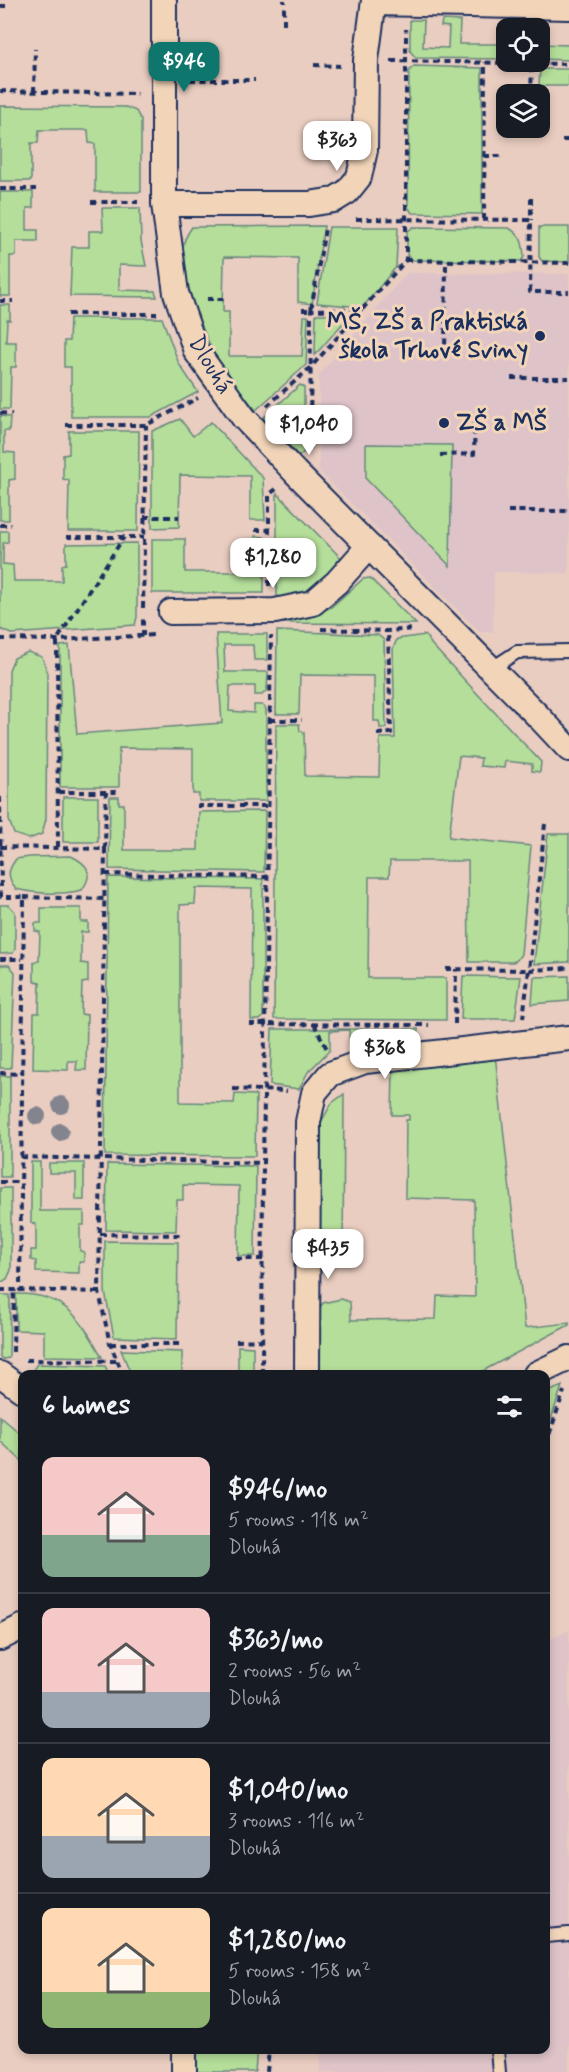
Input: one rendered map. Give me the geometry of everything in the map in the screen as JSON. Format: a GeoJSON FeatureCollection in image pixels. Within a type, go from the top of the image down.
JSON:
{"type":"FeatureCollection","features":[{"type":"Feature","properties":{"kind":"street","name":"Dlouhá"},"geometry":{"type":"LineString","coordinates":[[164,0],[164,204],[176,293],[196,351],[220,387],[249,422],[569,749]]}},
{"type":"Feature","properties":{"kind":"street"},"geometry":{"type":"LineString","coordinates":[[164,204],[309,204],[334,200],[347,192],[359,177],[365,150],[366,60],[374,2],[569,7]]}},
{"type":"Feature","properties":{"kind":"street"},"geometry":{"type":"LineString","coordinates":[[171,612],[269,611],[313,603],[337,582],[369,546]]}},
{"type":"Feature","properties":{"kind":"street"},"geometry":{"type":"LineString","coordinates":[[307,1370],[308,1122],[314,1093],[330,1074],[365,1061],[569,1038]]}},
{"type":"Feature","properties":{"kind":"street"},"geometry":{"type":"LineString","coordinates":[[544,1370],[569,1358]]}},
{"type":"Feature","properties":{"kind":"street"},"geometry":{"type":"LineString","coordinates":[[5,1370],[18,1385]]}},
{"type":"Feature","properties":{"kind":"street"},"geometry":{"type":"LineString","coordinates":[[0,1638],[18,1629]]}},
{"type":"Feature","properties":{"kind":"street"},"geometry":{"type":"LineString","coordinates":[[184,2054],[184,2072]]}},
{"type":"Feature","properties":{"kind":"lane"},"geometry":{"type":"LineString","coordinates":[[491,669],[517,652],[569,651]]}},
{"type":"Feature","properties":{"kind":"lane"},"geometry":{"type":"LineString","coordinates":[[550,1936],[569,1934]]}},
{"type":"Feature","properties":{"kind":"lane"},"geometry":{"type":"LineString","coordinates":[[497,2054],[499,2072]]}},
{"type":"Feature","properties":{"kind":"path"},"geometry":{"type":"LineString","coordinates":[[284,0],[284,24]]}},
{"type":"Feature","properties":{"kind":"path"},"geometry":{"type":"LineString","coordinates":[[249,422],[310,368],[406,260],[406,4]]}},
{"type":"Feature","properties":{"kind":"path"},"geometry":{"type":"LineString","coordinates":[[0,6],[6,6]]}},
{"type":"Feature","properties":{"kind":"path"},"geometry":{"type":"LineString","coordinates":[[34,92],[35,49]]}},
{"type":"Feature","properties":{"kind":"path"},"geometry":{"type":"LineString","coordinates":[[366,60],[496,62]]}},
{"type":"Feature","properties":{"kind":"path"},"geometry":{"type":"LineString","coordinates":[[484,220],[485,62]]}},
{"type":"Feature","properties":{"kind":"path"},"geometry":{"type":"LineString","coordinates":[[550,63],[569,64]]}},
{"type":"Feature","properties":{"kind":"path"},"geometry":{"type":"LineString","coordinates":[[314,65],[343,66]]}},
{"type":"Feature","properties":{"kind":"path"},"geometry":{"type":"LineString","coordinates":[[0,91],[34,92],[163,87],[255,80]]}},
{"type":"Feature","properties":{"kind":"path"},"geometry":{"type":"LineString","coordinates":[[562,140],[569,140]]}},
{"type":"Feature","properties":{"kind":"path"},"geometry":{"type":"LineString","coordinates":[[484,156],[503,156]]}},
{"type":"Feature","properties":{"kind":"path"},"geometry":{"type":"LineString","coordinates":[[0,189],[36,189]]}},
{"type":"Feature","properties":{"kind":"path"},"geometry":{"type":"LineString","coordinates":[[531,198],[530,292],[569,292]]}},
{"type":"Feature","properties":{"kind":"path"},"geometry":{"type":"LineString","coordinates":[[91,202],[164,204]]}},
{"type":"Feature","properties":{"kind":"path"},"geometry":{"type":"LineString","coordinates":[[310,456],[311,310],[326,219]]}},
{"type":"Feature","properties":{"kind":"path"},"geometry":{"type":"LineString","coordinates":[[346,219],[531,220]]}},
{"type":"Feature","properties":{"kind":"path"},"geometry":{"type":"LineString","coordinates":[[406,260],[569,263]]}},
{"type":"Feature","properties":{"kind":"path"},"geometry":{"type":"LineString","coordinates":[[445,355],[446,261]]}},
{"type":"Feature","properties":{"kind":"path"},"geometry":{"type":"LineString","coordinates":[[0,301],[13,301]]}},
{"type":"Feature","properties":{"kind":"path"},"geometry":{"type":"LineString","coordinates":[[68,314],[158,314],[180,306]]}},
{"type":"Feature","properties":{"kind":"path"},"geometry":{"type":"LineString","coordinates":[[302,310],[363,309]]}},
{"type":"Feature","properties":{"kind":"path"},"geometry":{"type":"LineString","coordinates":[[511,378],[569,378]]}},
{"type":"Feature","properties":{"kind":"path"},"geometry":{"type":"LineString","coordinates":[[66,425],[146,425],[220,387]]}},
{"type":"Feature","properties":{"kind":"path"},"geometry":{"type":"LineString","coordinates":[[0,413],[12,414]]}},
{"type":"Feature","properties":{"kind":"path"},"geometry":{"type":"LineString","coordinates":[[440,454],[474,454],[475,417]]}},
{"type":"Feature","properties":{"kind":"path"},"geometry":{"type":"LineString","coordinates":[[143,636],[146,425]]}},
{"type":"Feature","properties":{"kind":"path"},"geometry":{"type":"LineString","coordinates":[[262,1370],[271,628],[269,495],[284,483]]}},
{"type":"Feature","properties":{"kind":"path"},"geometry":{"type":"LineString","coordinates":[[508,511],[569,511]]}},
{"type":"Feature","properties":{"kind":"path"},"geometry":{"type":"LineString","coordinates":[[144,518],[179,517]]}},
{"type":"Feature","properties":{"kind":"path"},"geometry":{"type":"LineString","coordinates":[[0,525],[11,525]]}},
{"type":"Feature","properties":{"kind":"path"},"geometry":{"type":"LineString","coordinates":[[255,530],[269,530]]}},
{"type":"Feature","properties":{"kind":"path"},"geometry":{"type":"LineString","coordinates":[[66,537],[144,537]]}},
{"type":"Feature","properties":{"kind":"path"},"geometry":{"type":"LineString","coordinates":[[58,847],[57,640],[124,537]]}},
{"type":"Feature","properties":{"kind":"path"},"geometry":{"type":"LineString","coordinates":[[377,734],[391,733],[388,631]]}},
{"type":"Feature","properties":{"kind":"path"},"geometry":{"type":"LineString","coordinates":[[270,720],[302,720]]}},
{"type":"Feature","properties":{"kind":"path"},"geometry":{"type":"LineString","coordinates":[[58,792],[121,792]]}},
{"type":"Feature","properties":{"kind":"path"},"geometry":{"type":"LineString","coordinates":[[106,792],[99,1292],[110,1344],[121,1370]]}},
{"type":"Feature","properties":{"kind":"path"},"geometry":{"type":"LineString","coordinates":[[0,797],[1,897],[105,899]]}},
{"type":"Feature","properties":{"kind":"path"},"geometry":{"type":"LineString","coordinates":[[197,806],[269,806]]}},
{"type":"Feature","properties":{"kind":"path"},"geometry":{"type":"LineString","coordinates":[[522,1042],[545,824]]}},
{"type":"Feature","properties":{"kind":"path"},"geometry":{"type":"LineString","coordinates":[[0,847],[105,849]]}},
{"type":"Feature","properties":{"kind":"path"},"geometry":{"type":"LineString","coordinates":[[105,874],[268,877]]}},
{"type":"Feature","properties":{"kind":"path"},"geometry":{"type":"LineString","coordinates":[[20,1290],[24,897]]}},
{"type":"Feature","properties":{"kind":"path"},"geometry":{"type":"LineString","coordinates":[[0,959],[22,959]]}},
{"type":"Feature","properties":{"kind":"path"},"geometry":{"type":"LineString","coordinates":[[446,969],[569,968]]}},
{"type":"Feature","properties":{"kind":"path"},"geometry":{"type":"LineString","coordinates":[[444,1025],[455,1025],[456,969]]}},
{"type":"Feature","properties":{"kind":"path"},"geometry":{"type":"LineString","coordinates":[[249,1024],[432,1025]]}},
{"type":"Feature","properties":{"kind":"path"},"geometry":{"type":"LineString","coordinates":[[0,1073],[21,1074]]}},
{"type":"Feature","properties":{"kind":"path"},"geometry":{"type":"LineString","coordinates":[[233,1089],[265,1089]]}},
{"type":"Feature","properties":{"kind":"path"},"geometry":{"type":"LineString","coordinates":[[21,1157],[263,1163]]}},
{"type":"Feature","properties":{"kind":"path"},"geometry":{"type":"LineString","coordinates":[[0,1182],[20,1182]]}},
{"type":"Feature","properties":{"kind":"path"},"geometry":{"type":"LineString","coordinates":[[100,1234],[181,1235]]}},
{"type":"Feature","properties":{"kind":"path"},"geometry":{"type":"LineString","coordinates":[[236,1259],[264,1259]]}},
{"type":"Feature","properties":{"kind":"path"},"geometry":{"type":"LineString","coordinates":[[0,1290],[99,1292]]}},
{"type":"Feature","properties":{"kind":"path"},"geometry":{"type":"LineString","coordinates":[[14,1290],[5,1370],[118,1361]]}},
{"type":"Feature","properties":{"kind":"path"},"geometry":{"type":"LineString","coordinates":[[236,1341],[263,1340]]}},
{"type":"Feature","properties":{"kind":"path"},"geometry":{"type":"LineString","coordinates":[[110,1344],[180,1344]]}},
{"type":"Feature","properties":{"kind":"path"},"geometry":{"type":"LineString","coordinates":[[550,1432],[565,1389]]}},
{"type":"Feature","properties":{"kind":"path"},"geometry":{"type":"LineString","coordinates":[[267,2072],[269,2054]]}},
{"type":"Feature","properties":{"kind":"shaded area","name":"ZŠ a MŠ"},"geometry":{"type":"Polygon","coordinates":[[[407,273],[569,274],[569,573],[494,572],[493,632],[480,632],[319,471],[319,375],[407,273]]]}},
{"type":"Feature","properties":{"kind":"shaded area"},"geometry":{"type":"Polygon","coordinates":[[[569,1630],[569,2072],[320,2072],[321,2054],[550,2054],[550,1639],[569,1630]]]}},
{"type":"Feature","properties":{"kind":"green space"},"geometry":{"type":"Polygon","coordinates":[[[410,20],[424,20],[423,47],[448,48],[449,27],[441,26],[442,20],[460,21],[459,44],[496,44],[496,59],[416,58],[410,51],[410,20]]]}},
{"type":"Feature","properties":{"kind":"green space"},"geometry":{"type":"Polygon","coordinates":[[[550,44],[569,45],[569,60],[550,59],[550,44]]]}},
{"type":"Feature","properties":{"kind":"green space"},"geometry":{"type":"Polygon","coordinates":[[[414,66],[482,68],[482,214],[412,213],[408,207],[409,71],[414,66]]]}},
{"type":"Feature","properties":{"kind":"green space"},"geometry":{"type":"Polygon","coordinates":[[[550,69],[569,69],[569,86],[539,84],[540,72],[550,72],[550,69]]]}},
{"type":"Feature","properties":{"kind":"green space"},"geometry":{"type":"Polygon","coordinates":[[[0,106],[126,107],[136,111],[141,120],[141,192],[95,192],[95,144],[89,143],[88,130],[39,130],[38,143],[31,143],[31,181],[0,181],[0,106]]]}},
{"type":"Feature","properties":{"kind":"green space"},"geometry":{"type":"Polygon","coordinates":[[[0,192],[33,192],[33,208],[27,208],[27,230],[38,230],[38,241],[16,241],[16,256],[10,256],[10,296],[0,296],[0,192]]]}},
{"type":"Feature","properties":{"kind":"green space"},"geometry":{"type":"Polygon","coordinates":[[[102,208],[140,208],[141,241],[146,266],[119,265],[119,290],[155,291],[157,297],[70,296],[72,247],[89,247],[89,231],[103,231],[102,208]]]}},
{"type":"Feature","properties":{"kind":"green space"},"geometry":{"type":"Polygon","coordinates":[[[324,226],[312,304],[298,302],[298,258],[224,257],[223,312],[229,312],[229,356],[302,356],[304,316],[308,316],[306,365],[256,410],[221,366],[208,341],[186,275],[183,260],[185,239],[192,227],[324,226]]]}},
{"type":"Feature","properties":{"kind":"green space"},"geometry":{"type":"Polygon","coordinates":[[[329,227],[398,227],[396,267],[363,307],[317,303],[329,227]]]}},
{"type":"Feature","properties":{"kind":"green space"},"geometry":{"type":"Polygon","coordinates":[[[413,227],[509,228],[521,240],[524,257],[521,261],[413,260],[407,255],[407,232],[413,227]]]}},
{"type":"Feature","properties":{"kind":"green space"},"geometry":{"type":"Polygon","coordinates":[[[539,227],[569,227],[569,262],[542,261],[539,257],[539,227]]]}},
{"type":"Feature","properties":{"kind":"green space"},"geometry":{"type":"Polygon","coordinates":[[[0,305],[10,305],[6,342],[16,342],[16,367],[11,367],[10,409],[0,409],[0,305]]]}},
{"type":"Feature","properties":{"kind":"green space"},"geometry":{"type":"Polygon","coordinates":[[[316,314],[351,314],[315,355],[316,314]]]}},
{"type":"Feature","properties":{"kind":"green space"},"geometry":{"type":"Polygon","coordinates":[[[70,318],[162,318],[179,364],[198,392],[151,417],[71,417],[71,367],[64,367],[64,341],[69,341],[70,318]]]}},
{"type":"Feature","properties":{"kind":"green space"},"geometry":{"type":"Polygon","coordinates":[[[300,385],[304,387],[304,452],[299,456],[263,418],[300,385]]]}},
{"type":"Feature","properties":{"kind":"green space"},"geometry":{"type":"Polygon","coordinates":[[[0,416],[10,417],[9,431],[4,431],[4,452],[15,453],[15,479],[9,480],[9,520],[0,520],[0,416]]]}},
{"type":"Feature","properties":{"kind":"green space"},"geometry":{"type":"Polygon","coordinates":[[[180,419],[193,436],[211,422],[263,478],[265,520],[250,520],[250,476],[180,475],[179,527],[152,528],[152,431],[180,419]]]}},
{"type":"Feature","properties":{"kind":"green space"},"geometry":{"type":"Polygon","coordinates":[[[69,431],[139,431],[138,531],[68,531],[69,480],[63,479],[63,455],[69,454],[69,431]]]}},
{"type":"Feature","properties":{"kind":"green space"},"geometry":{"type":"Polygon","coordinates":[[[366,444],[452,445],[450,566],[366,479],[366,444]]]}},
{"type":"Feature","properties":{"kind":"green space"},"geometry":{"type":"Polygon","coordinates":[[[277,493],[343,560],[310,594],[277,602],[277,493]]]}},
{"type":"Feature","properties":{"kind":"green space"},"geometry":{"type":"Polygon","coordinates":[[[0,531],[8,531],[8,542],[3,543],[3,564],[13,565],[14,581],[62,581],[62,565],[66,564],[66,544],[137,543],[137,617],[135,625],[12,634],[0,629],[0,531]]]}},
{"type":"Feature","properties":{"kind":"green space"},"geometry":{"type":"Polygon","coordinates":[[[255,536],[264,537],[264,593],[152,593],[152,539],[185,539],[185,572],[254,572],[255,536]]]}},
{"type":"Feature","properties":{"kind":"green space"},"geometry":{"type":"Polygon","coordinates":[[[370,578],[416,624],[279,623],[312,616],[331,607],[363,579],[370,578]]]}},
{"type":"Feature","properties":{"kind":"green space"},"geometry":{"type":"Polygon","coordinates":[[[277,631],[378,635],[384,640],[386,728],[380,728],[379,721],[374,721],[374,676],[300,675],[299,714],[276,714],[277,631]]]}},
{"type":"Feature","properties":{"kind":"green space"},"geometry":{"type":"Polygon","coordinates":[[[216,634],[267,634],[267,660],[254,660],[253,645],[224,645],[225,672],[268,672],[267,690],[262,695],[255,695],[255,686],[230,686],[229,711],[254,713],[254,705],[262,705],[266,709],[266,801],[199,801],[199,794],[193,794],[193,749],[119,748],[119,787],[60,787],[60,646],[69,645],[77,734],[222,723],[216,634]]]}},
{"type":"Feature","properties":{"kind":"green space"},"geometry":{"type":"Polygon","coordinates":[[[425,635],[541,762],[540,772],[532,771],[532,764],[505,761],[504,768],[480,766],[481,758],[459,756],[449,837],[531,846],[521,954],[513,962],[469,962],[468,861],[390,861],[389,877],[369,877],[368,978],[446,978],[446,1020],[274,1019],[276,724],[299,724],[300,731],[304,732],[305,776],[379,777],[380,738],[395,738],[393,649],[397,639],[425,635]]]}},
{"type":"Feature","properties":{"kind":"green space"},"geometry":{"type":"Polygon","coordinates":[[[28,652],[42,657],[47,671],[46,819],[42,834],[29,839],[14,834],[9,820],[9,670],[14,658],[28,652]]]}},
{"type":"Feature","properties":{"kind":"green space"},"geometry":{"type":"Polygon","coordinates":[[[63,797],[98,797],[98,842],[63,842],[63,797]]]}},
{"type":"Feature","properties":{"kind":"green space"},"geometry":{"type":"Polygon","coordinates":[[[110,797],[119,797],[119,804],[124,804],[124,850],[198,850],[199,812],[265,811],[264,872],[109,869],[110,797]]]}},
{"type":"Feature","properties":{"kind":"green space"},"geometry":{"type":"Polygon","coordinates":[[[548,834],[569,834],[569,962],[534,964],[548,834]]]}},
{"type":"Feature","properties":{"kind":"green space"},"geometry":{"type":"Polygon","coordinates":[[[71,856],[82,862],[87,870],[88,879],[82,890],[58,893],[32,892],[16,889],[11,881],[9,874],[16,859],[71,856]]]}},
{"type":"Feature","properties":{"kind":"green space"},"geometry":{"type":"Polygon","coordinates":[[[108,877],[263,879],[263,1017],[260,1020],[251,1020],[252,889],[196,888],[195,904],[180,905],[180,1102],[234,1103],[235,1094],[256,1095],[255,1156],[105,1155],[108,877]]]}},
{"type":"Feature","properties":{"kind":"green space"},"geometry":{"type":"Polygon","coordinates":[[[0,905],[9,905],[15,912],[15,949],[13,953],[0,954],[0,905]]]}},
{"type":"Feature","properties":{"kind":"green space"},"geometry":{"type":"Polygon","coordinates":[[[41,908],[81,908],[81,922],[88,922],[88,932],[81,932],[81,963],[88,964],[88,982],[82,983],[81,1014],[87,1015],[86,1070],[76,1070],[77,1061],[68,1061],[68,1070],[33,1069],[34,1013],[39,1013],[40,982],[34,981],[34,962],[39,961],[40,932],[35,931],[35,923],[41,923],[41,908]]]}},
{"type":"Feature","properties":{"kind":"green space"},"geometry":{"type":"Polygon","coordinates":[[[0,965],[9,965],[15,972],[11,1068],[0,1068],[0,965]]]}},
{"type":"Feature","properties":{"kind":"green space"},"geometry":{"type":"Polygon","coordinates":[[[463,976],[521,977],[515,1019],[461,1019],[463,976]]]}},
{"type":"Feature","properties":{"kind":"green space"},"geometry":{"type":"Polygon","coordinates":[[[569,976],[569,1001],[532,1004],[534,977],[569,976]]]}},
{"type":"Feature","properties":{"kind":"green space"},"geometry":{"type":"Polygon","coordinates":[[[272,1029],[418,1029],[418,1037],[350,1050],[349,1030],[330,1031],[330,1050],[308,1072],[299,1089],[270,1085],[272,1029]]]}},
{"type":"Feature","properties":{"kind":"green space"},"geometry":{"type":"Polygon","coordinates":[[[495,1054],[525,1328],[569,1323],[569,1325],[485,1370],[313,1370],[314,1316],[323,1303],[341,1299],[350,1302],[351,1320],[436,1319],[437,1296],[475,1297],[474,1200],[405,1198],[406,1120],[409,1120],[409,1115],[392,1115],[393,1069],[495,1054]]]}},
{"type":"Feature","properties":{"kind":"green space"},"geometry":{"type":"Polygon","coordinates":[[[0,1076],[10,1076],[10,1177],[0,1177],[0,1076]]]}},
{"type":"Feature","properties":{"kind":"green space"},"geometry":{"type":"Polygon","coordinates":[[[344,1094],[343,1262],[320,1262],[316,1254],[320,1124],[332,1103],[344,1094]]]}},
{"type":"Feature","properties":{"kind":"green space"},"geometry":{"type":"Polygon","coordinates":[[[31,1162],[40,1162],[40,1211],[84,1211],[84,1225],[80,1225],[80,1251],[84,1252],[84,1262],[79,1262],[79,1273],[36,1272],[36,1261],[31,1260],[31,1250],[36,1250],[36,1224],[31,1223],[31,1162]]]}},
{"type":"Feature","properties":{"kind":"green space"},"geometry":{"type":"Polygon","coordinates":[[[49,1163],[84,1163],[84,1200],[76,1200],[76,1173],[49,1173],[49,1163]]]}},
{"type":"Feature","properties":{"kind":"green space"},"geometry":{"type":"Polygon","coordinates":[[[107,1164],[256,1166],[255,1256],[238,1256],[239,1186],[183,1185],[183,1200],[177,1200],[176,1231],[106,1230],[107,1164]]]}},
{"type":"Feature","properties":{"kind":"green space"},"geometry":{"type":"Polygon","coordinates":[[[0,1188],[11,1188],[11,1270],[7,1279],[0,1283],[0,1188]]]}},
{"type":"Feature","properties":{"kind":"green space"},"geometry":{"type":"Polygon","coordinates":[[[105,1241],[178,1242],[177,1339],[114,1337],[105,1292],[105,1241]]]}},
{"type":"Feature","properties":{"kind":"green space"},"geometry":{"type":"Polygon","coordinates":[[[16,1294],[47,1298],[69,1310],[86,1331],[102,1357],[44,1356],[44,1331],[16,1330],[16,1294]]]}},
{"type":"Feature","properties":{"kind":"green space"},"geometry":{"type":"Polygon","coordinates":[[[0,1295],[10,1295],[9,1358],[3,1359],[0,1357],[0,1295]]]}},
{"type":"Feature","properties":{"kind":"green space"},"geometry":{"type":"Polygon","coordinates":[[[238,1346],[253,1347],[253,1370],[238,1370],[238,1346]]]}},
{"type":"Feature","properties":{"kind":"green space"},"geometry":{"type":"Polygon","coordinates":[[[121,1350],[182,1352],[182,1370],[129,1370],[121,1350]]]}},
{"type":"Feature","properties":{"kind":"green space"},"geometry":{"type":"Polygon","coordinates":[[[37,1364],[105,1366],[107,1370],[33,1370],[37,1364]]]}},
{"type":"Feature","properties":{"kind":"green space"},"geometry":{"type":"Polygon","coordinates":[[[562,1386],[550,1422],[550,1391],[562,1386]]]}},
{"type":"Feature","properties":{"kind":"green space"},"geometry":{"type":"Polygon","coordinates":[[[0,1416],[18,1432],[18,1457],[0,1441],[0,1416]]]}},
{"type":"Feature","properties":{"kind":"green space"},"geometry":{"type":"Polygon","coordinates":[[[194,2054],[257,2054],[255,2072],[195,2072],[194,2054]]]}},
{"type":"Feature","properties":{"kind":"place","name":"MŠ, ZŠ a Praktiská škola Trhové Sviny"},"geometry":{"type":"Point","coordinates":[540,336]}},
{"type":"Feature","properties":{"kind":"place","name":"ZŠ a MŠ"},"geometry":{"type":"Point","coordinates":[444,423]}}]}
